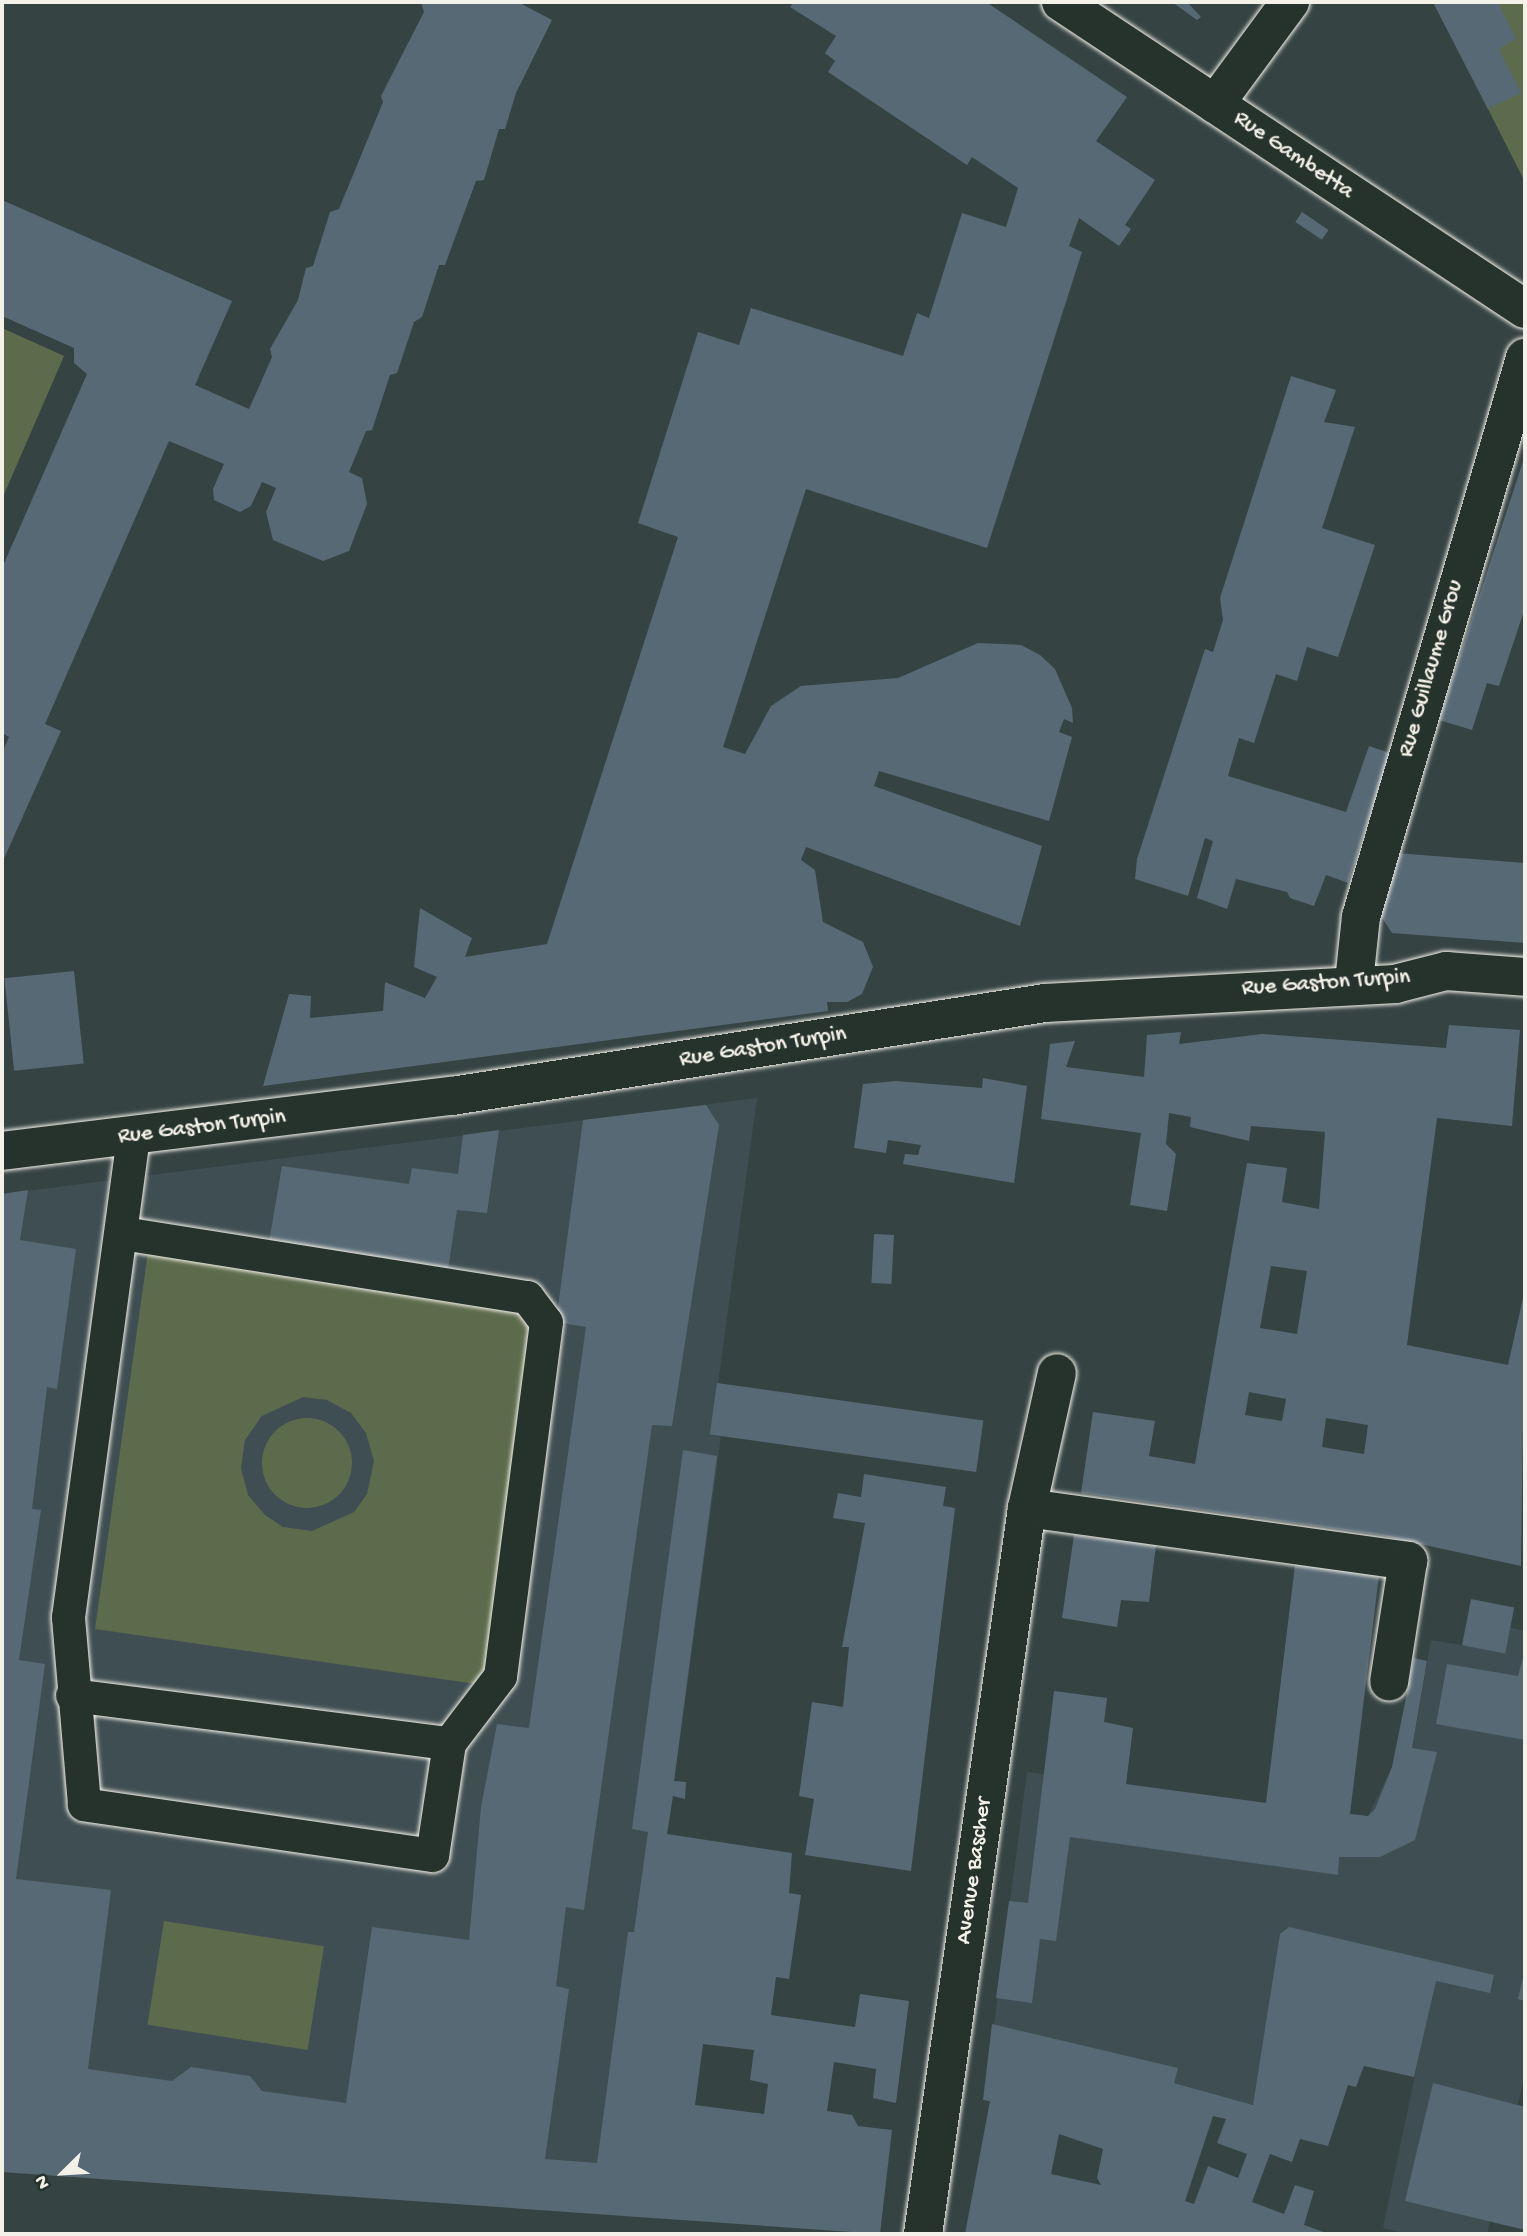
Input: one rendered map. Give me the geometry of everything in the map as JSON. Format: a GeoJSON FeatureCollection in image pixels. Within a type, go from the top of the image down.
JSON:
{"type":"FeatureCollection","features":[{"type":"Feature","properties":{"kind":"street","name":"Rue Gambetta"},"geometry":{"type":"LineString","coordinates":[[1061,2],[1525,309]]}},
{"type":"Feature","properties":{"kind":"street"},"geometry":{"type":"LineString","coordinates":[[1214,104],[1276,7]]}},
{"type":"Feature","properties":{"kind":"street","name":"Rue Guillaume Grou"},"geometry":{"type":"LineString","coordinates":[[1354,982],[1361,917],[1525,358]]}},
{"type":"Feature","properties":{"kind":"street","name":"Rue Gaston Turpin"},"geometry":{"type":"LineString","coordinates":[[2,1151],[452,1096],[1045,1003],[1354,982],[1395,984],[1446,971],[1525,977]]}},
{"type":"Feature","properties":{"kind":"street","name":"Avenue Bascher"},"geometry":{"type":"LineString","coordinates":[[923,2234],[1027,1508],[1057,1373]]}},
{"type":"Feature","properties":{"kind":"street"},"geometry":{"type":"LineString","coordinates":[[1027,1508],[1408,1561],[1389,1682]]}},
{"type":"Feature","properties":{"kind":"lane"},"geometry":{"type":"LineString","coordinates":[[122,1233],[527,1297],[546,1322],[500,1676],[449,1743],[432,1855],[84,1804],[72,1695],[68,1617],[133,1137]]}},
{"type":"Feature","properties":{"kind":"lane"},"geometry":{"type":"LineString","coordinates":[[72,1695],[449,1743]]}},
{"type":"Feature","properties":{"kind":"shaded area"},"geometry":{"type":"Polygon","coordinates":[[[757,1098],[711,1435],[721,1436],[667,1834],[703,2044],[678,2220],[2,2172],[2,1194],[757,1098]]]}},
{"type":"Feature","properties":{"kind":"shaded area"},"geometry":{"type":"Polygon","coordinates":[[[1509,1627],[1525,1631],[1525,2074],[1487,2234],[1408,2234],[1383,2228],[1427,2018],[1322,1992],[1303,2119],[1175,2083],[1138,2160],[1059,2134],[1062,2118],[994,2081],[990,2101],[984,2100],[1027,1772],[1368,1816],[1392,1767],[1396,1746],[1412,1748],[1431,1640],[1504,1652],[1509,1627]]]}},
{"type":"Feature","properties":{"kind":"green space"},"geometry":{"type":"Polygon","coordinates":[[[1433,2],[1525,2],[1525,182],[1488,109],[1433,2]]]}},
{"type":"Feature","properties":{"kind":"green space"},"geometry":{"type":"Polygon","coordinates":[[[2,328],[64,356],[2,499],[2,328]]]}},
{"type":"Feature","properties":{"kind":"green space"},"geometry":{"type":"Polygon","coordinates":[[[150,1238],[549,1299],[497,1687],[95,1629],[150,1238]],[[303,1397],[262,1416],[245,1440],[241,1468],[248,1495],[265,1515],[283,1527],[312,1531],[354,1512],[367,1494],[374,1461],[366,1433],[351,1413],[327,1400],[303,1397]]]}},
{"type":"Feature","properties":{"kind":"green space"},"geometry":{"type":"Polygon","coordinates":[[[307,1418],[324,1421],[339,1431],[349,1446],[352,1463],[349,1480],[339,1495],[324,1505],[307,1508],[290,1505],[275,1495],[265,1480],[262,1463],[265,1446],[275,1431],[290,1421],[307,1418]]]}},
{"type":"Feature","properties":{"kind":"green space"},"geometry":{"type":"Polygon","coordinates":[[[164,1921],[324,1946],[308,2050],[148,2025],[164,1921]]]}},
{"type":"Feature","properties":{"kind":"building"},"geometry":{"type":"Polygon","coordinates":[[[421,2],[518,2],[552,20],[516,93],[505,129],[499,129],[484,180],[476,181],[445,265],[439,265],[422,317],[414,322],[397,373],[390,375],[372,430],[366,431],[349,472],[362,478],[367,504],[349,551],[323,561],[273,540],[266,512],[276,488],[262,482],[251,506],[240,512],[214,500],[213,489],[224,464],[169,441],[45,724],[61,731],[2,863],[2,753],[9,737],[2,733],[2,568],[87,374],[74,363],[74,348],[2,316],[2,200],[232,301],[195,385],[249,409],[272,357],[270,349],[298,300],[306,268],[313,266],[330,212],[339,209],[383,102],[381,96],[424,12],[421,2]]]}},
{"type":"Feature","properties":{"kind":"building"},"geometry":{"type":"Polygon","coordinates":[[[794,2],[986,2],[1127,97],[1096,141],[1155,180],[1125,225],[1131,229],[1119,246],[1079,218],[1069,246],[1082,252],[987,548],[806,489],[723,747],[745,754],[771,706],[801,686],[898,678],[978,643],[1021,645],[1040,655],[1055,669],[1072,708],[1073,723],[1064,719],[1059,732],[1072,737],[1049,821],[879,771],[874,786],[1042,846],[1020,926],[806,847],[801,860],[815,870],[823,922],[863,942],[873,967],[862,994],[847,1002],[827,1002],[828,1011],[263,1086],[289,994],[311,996],[310,1018],[383,1011],[385,982],[425,998],[437,977],[414,967],[420,908],[472,938],[465,957],[547,944],[678,537],[638,523],[698,332],[739,345],[751,308],[903,356],[917,313],[929,318],[962,213],[1006,227],[1018,188],[972,157],[967,165],[828,72],[835,61],[825,53],[836,36],[790,7],[794,2]]]}},
{"type":"Feature","properties":{"kind":"building"},"geometry":{"type":"Polygon","coordinates":[[[1172,2],[1187,2],[1201,17],[1197,20],[1172,2]]]}},
{"type":"Feature","properties":{"kind":"building"},"geometry":{"type":"Polygon","coordinates":[[[1433,2],[1498,2],[1516,39],[1499,49],[1521,93],[1488,109],[1433,2]]]}},
{"type":"Feature","properties":{"kind":"building"},"geometry":{"type":"Polygon","coordinates":[[[1302,212],[1329,230],[1322,240],[1295,222],[1302,212]]]}},
{"type":"Feature","properties":{"kind":"building"},"geometry":{"type":"Polygon","coordinates":[[[1291,376],[1336,390],[1324,422],[1355,427],[1322,528],[1375,545],[1338,657],[1307,647],[1297,681],[1276,674],[1254,743],[1239,738],[1228,776],[1346,812],[1369,746],[1390,753],[1348,883],[1326,875],[1314,906],[1290,898],[1287,892],[1236,879],[1227,909],[1197,898],[1213,841],[1205,838],[1188,896],[1135,879],[1137,859],[1205,649],[1213,652],[1223,620],[1220,598],[1291,376]]]}},
{"type":"Feature","properties":{"kind":"building"},"geometry":{"type":"Polygon","coordinates":[[[1525,455],[1525,608],[1499,686],[1487,683],[1472,730],[1439,720],[1525,455]]]}},
{"type":"Feature","properties":{"kind":"building"},"geometry":{"type":"Polygon","coordinates":[[[1396,853],[1525,863],[1525,943],[1392,933],[1377,910],[1396,853]]]}},
{"type":"Feature","properties":{"kind":"building"},"geometry":{"type":"Polygon","coordinates":[[[74,971],[84,1063],[14,1071],[4,978],[74,971]]]}},
{"type":"Feature","properties":{"kind":"building"},"geometry":{"type":"Polygon","coordinates":[[[1449,1025],[1520,1030],[1512,1126],[1437,1118],[1407,1345],[1508,1365],[1525,1289],[1521,1566],[1379,1535],[1081,1493],[1093,1412],[1155,1421],[1149,1456],[1195,1464],[1247,1163],[1287,1168],[1282,1202],[1319,1209],[1325,1132],[1251,1126],[1249,1141],[1190,1127],[1191,1117],[1169,1113],[1166,1144],[1176,1154],[1167,1211],[1130,1205],[1141,1133],[1041,1119],[1050,1044],[1075,1041],[1066,1067],[1144,1077],[1147,1035],[1181,1032],[1179,1044],[1262,1034],[1446,1048],[1449,1025]],[[1271,1266],[1260,1328],[1297,1334],[1307,1271],[1271,1266]],[[1249,1392],[1245,1415],[1282,1421],[1286,1399],[1249,1392]],[[1326,1418],[1322,1447],[1364,1454],[1368,1425],[1326,1418]]]}},
{"type":"Feature","properties":{"kind":"building"},"geometry":{"type":"Polygon","coordinates":[[[983,1078],[1027,1086],[1014,1183],[903,1164],[905,1154],[918,1155],[921,1145],[888,1140],[886,1153],[854,1148],[863,1084],[896,1081],[982,1088],[983,1078]]]}},
{"type":"Feature","properties":{"kind":"building"},"geometry":{"type":"Polygon","coordinates":[[[706,1105],[719,1125],[672,1426],[652,1425],[584,1910],[566,1907],[556,1986],[569,1989],[545,2159],[597,2163],[628,1932],[634,1932],[648,1832],[632,1829],[683,1450],[717,1456],[674,1781],[686,1782],[685,1799],[673,1796],[667,1834],[792,1853],[789,1893],[801,1895],[789,1979],[776,1977],[771,2015],[855,2027],[860,1994],[909,2001],[896,2103],[873,2098],[876,2069],[834,2062],[827,2111],[852,2115],[858,2126],[892,2130],[880,2234],[2,2172],[2,1194],[28,1190],[20,1240],[76,1249],[57,1389],[47,1387],[32,1509],[41,1510],[19,1660],[45,1664],[16,1879],[111,1890],[88,2069],[172,2081],[191,2067],[250,2076],[262,2091],[346,2103],[372,1927],[469,1940],[481,1807],[497,1724],[529,1728],[586,1327],[556,1322],[583,1120],[706,1105]],[[703,2044],[695,2105],[764,2114],[768,2084],[750,2080],[754,2050],[703,2044]]]}},
{"type":"Feature","properties":{"kind":"building"},"geometry":{"type":"Polygon","coordinates":[[[499,1130],[487,1213],[457,1210],[446,1283],[269,1242],[282,1166],[409,1184],[412,1168],[458,1174],[463,1135],[499,1130]]]}},
{"type":"Feature","properties":{"kind":"building"},"geometry":{"type":"Polygon","coordinates":[[[874,1234],[894,1235],[891,1284],[871,1283],[874,1234]]]}},
{"type":"Feature","properties":{"kind":"building"},"geometry":{"type":"Polygon","coordinates":[[[717,1383],[983,1420],[976,1472],[710,1434],[717,1383]]]}},
{"type":"Feature","properties":{"kind":"building"},"geometry":{"type":"Polygon","coordinates":[[[864,1474],[946,1487],[943,1506],[955,1508],[911,1871],[805,1855],[814,1799],[799,1796],[812,1702],[843,1707],[849,1647],[842,1647],[865,1523],[833,1518],[838,1493],[861,1497],[864,1474]]]}},
{"type":"Feature","properties":{"kind":"building"},"geometry":{"type":"Polygon","coordinates":[[[1074,1535],[1156,1545],[1149,1602],[1121,1600],[1117,1627],[1062,1618],[1074,1535]]]}},
{"type":"Feature","properties":{"kind":"building"},"geometry":{"type":"Polygon","coordinates":[[[1295,1565],[1379,1575],[1350,1814],[1368,1816],[1375,1809],[1392,1767],[1414,1658],[1427,1661],[1412,1748],[1437,1752],[1415,1840],[1380,1857],[1339,1857],[1338,1875],[1070,1837],[1056,1941],[1040,1939],[1032,2003],[996,1998],[1009,1901],[1028,1903],[1054,1691],[1107,1698],[1104,1722],[1133,1728],[1126,1784],[1266,1803],[1295,1565]]]}},
{"type":"Feature","properties":{"kind":"building"},"geometry":{"type":"Polygon","coordinates":[[[1471,1599],[1514,1607],[1505,1654],[1462,1645],[1471,1599]]]}},
{"type":"Feature","properties":{"kind":"building"},"geometry":{"type":"Polygon","coordinates":[[[1525,1650],[1525,1740],[1436,1724],[1447,1664],[1518,1676],[1525,1650]]]}},
{"type":"Feature","properties":{"kind":"building"},"geometry":{"type":"Polygon","coordinates":[[[1289,1927],[1494,1975],[1490,1993],[1436,1981],[1414,2077],[1364,2066],[1356,2087],[1348,2085],[1328,2146],[1300,2139],[1292,2162],[1270,2154],[1252,2202],[1284,2214],[1295,2185],[1314,2191],[1304,2225],[1329,2234],[965,2234],[990,2101],[983,2100],[992,2024],[1178,2068],[1174,2083],[1253,2105],[1280,1934],[1289,1927]],[[1213,2116],[1185,2201],[1194,2204],[1208,2166],[1238,2178],[1247,2154],[1217,2143],[1226,2119],[1213,2116]],[[1059,2134],[1051,2174],[1101,2185],[1097,2178],[1103,2149],[1059,2134]]]}},
{"type":"Feature","properties":{"kind":"building"},"geometry":{"type":"Polygon","coordinates":[[[1525,1973],[1525,2001],[1518,1999],[1525,1973]]]}},
{"type":"Feature","properties":{"kind":"building"},"geometry":{"type":"Polygon","coordinates":[[[1433,2083],[1525,2107],[1525,2230],[1405,2201],[1433,2083]]]}}]}
